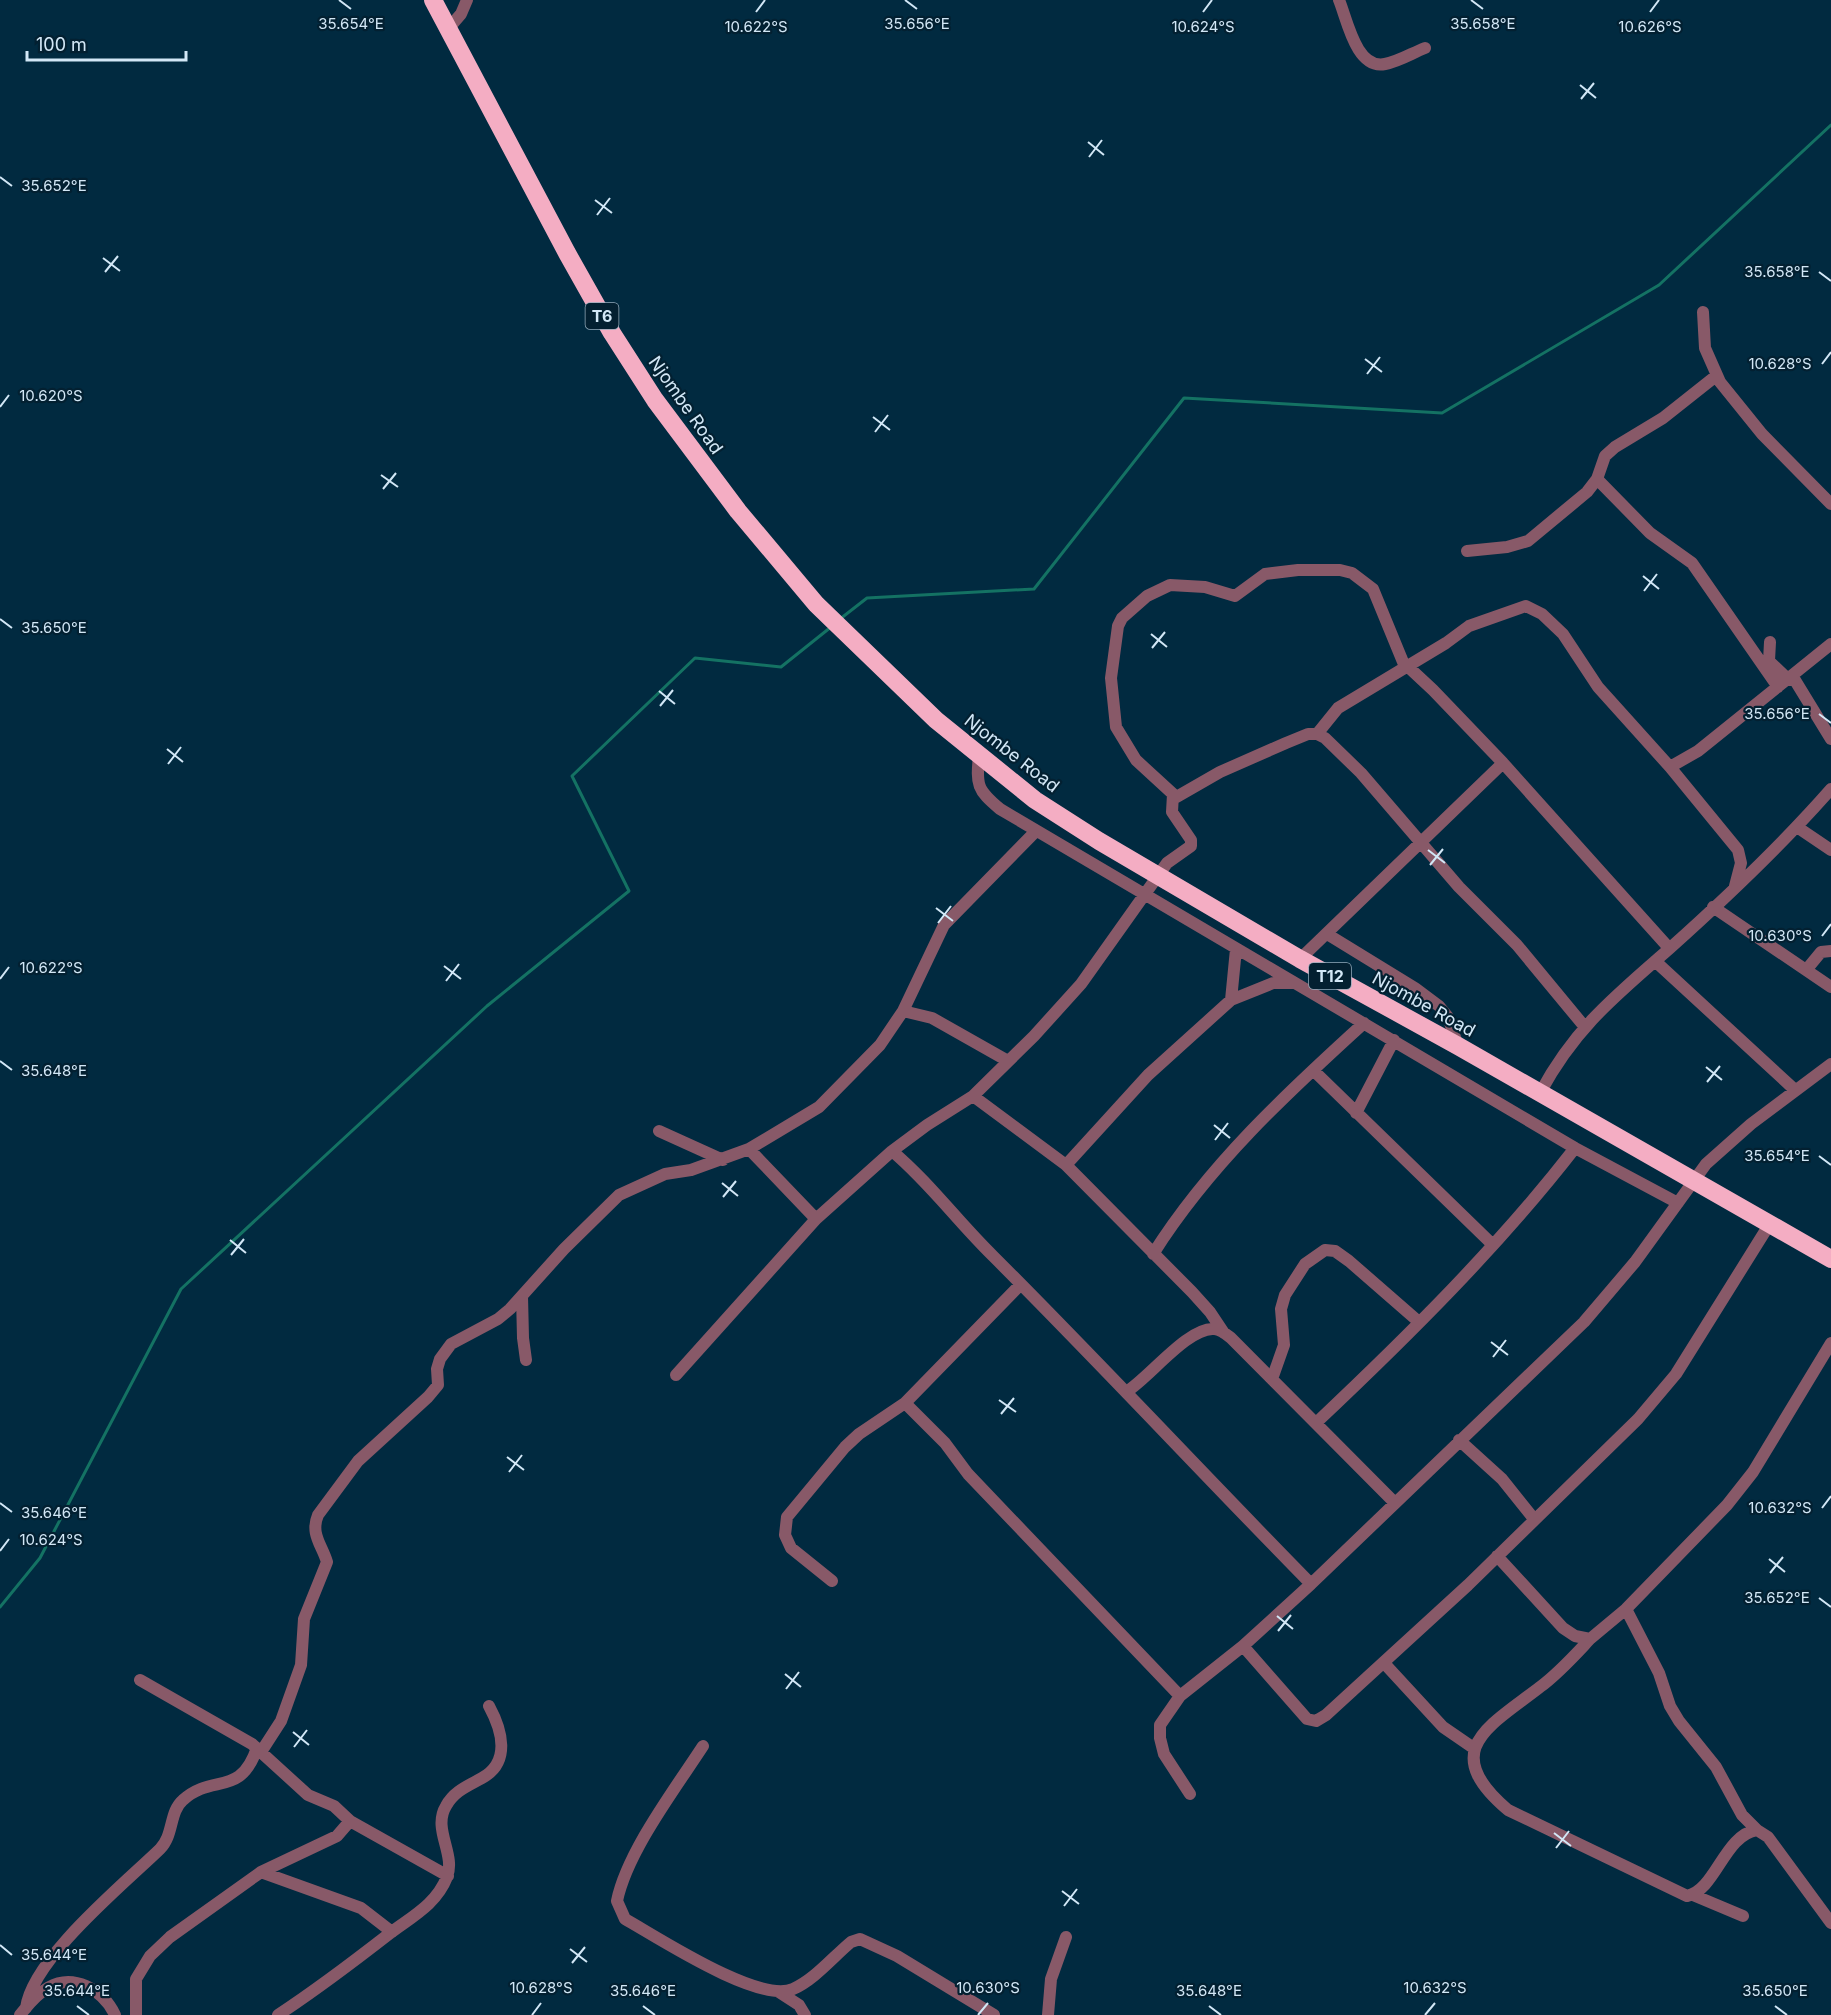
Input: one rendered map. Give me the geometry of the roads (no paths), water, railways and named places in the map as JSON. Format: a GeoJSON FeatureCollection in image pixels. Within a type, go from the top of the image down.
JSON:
{"type":"FeatureCollection","features":[{"type":"Feature","properties":{"kind":"highway","name":"Njombe Road"},"geometry":{"type":"LineString","coordinates":[[433,0],[612,333],[691,451],[816,604],[936,720],[1035,800],[1159,876],[1300,959],[1458,1046],[1831,1259]]}},
{"type":"Feature","properties":{"kind":"street"},"geometry":{"type":"LineString","coordinates":[[448,29],[461,14],[466,0]]}},
{"type":"Feature","properties":{"kind":"street"},"geometry":{"type":"LineString","coordinates":[[1339,0],[1357,45],[1363,56],[1370,62],[1386,64],[1425,48]]}},
{"type":"Feature","properties":{"kind":"street"},"geometry":{"type":"LineString","coordinates":[[1702,312],[1705,348],[1716,376],[1762,434],[1831,504]]}},
{"type":"Feature","properties":{"kind":"street"},"geometry":{"type":"LineString","coordinates":[[1467,551],[1507,547],[1528,541],[1587,492],[1597,478],[1601,464],[1615,447],[1663,418],[1716,376]]}},
{"type":"Feature","properties":{"kind":"street"},"geometry":{"type":"LineString","coordinates":[[1597,478],[1650,532],[1692,563],[1831,739]]}},
{"type":"Feature","properties":{"kind":"street"},"geometry":{"type":"LineString","coordinates":[[676,1375],[816,1219],[892,1151],[927,1125],[973,1096],[1059,1010],[1167,863],[1191,846],[1191,840],[1172,812],[1173,799],[1168,788],[1130,753],[1124,738],[1116,727],[1111,696],[1118,626],[1136,605],[1162,587],[1170,585],[1205,587],[1235,596],[1265,574],[1322,569],[1352,573],[1373,589],[1397,651],[1408,667],[1503,763],[1669,948]]}},
{"type":"Feature","properties":{"kind":"street"},"geometry":{"type":"LineString","coordinates":[[1173,799],[1220,772],[1297,739],[1317,734],[1338,708],[1408,667],[1476,622],[1520,607],[1533,608],[1563,634],[1598,687],[1670,767],[1738,850],[1742,863],[1735,886]]}},
{"type":"Feature","properties":{"kind":"street"},"geometry":{"type":"LineString","coordinates":[[1770,642],[1769,661],[1787,681]]}},
{"type":"Feature","properties":{"kind":"street"},"geometry":{"type":"LineString","coordinates":[[1670,767],[1698,751],[1831,644]]}},
{"type":"Feature","properties":{"kind":"street"},"geometry":{"type":"LineString","coordinates":[[1317,734],[1325,738],[1361,772],[1421,843],[1517,945],[1584,1026]]}},
{"type":"Feature","properties":{"kind":"street"},"geometry":{"type":"LineString","coordinates":[[980,755],[978,785],[984,796],[1000,809],[1575,1148],[1678,1203]]}},
{"type":"Feature","properties":{"kind":"street"},"geometry":{"type":"LineString","coordinates":[[1300,959],[1503,763]]}},
{"type":"Feature","properties":{"kind":"street"},"geometry":{"type":"LineString","coordinates":[[1540,1093],[1556,1064],[1584,1026],[1735,886],[1769,858],[1831,789]]}},
{"type":"Feature","properties":{"kind":"street"},"geometry":{"type":"LineString","coordinates":[[1797,827],[1831,850]]}},
{"type":"Feature","properties":{"kind":"street"},"geometry":{"type":"LineString","coordinates":[[23,2012],[27,1997],[46,1965],[90,1917],[165,1843],[180,1802],[197,1790],[239,1778],[280,1721],[301,1665],[304,1619],[327,1562],[317,1541],[314,1524],[318,1515],[358,1461],[428,1397],[438,1385],[437,1369],[444,1351],[451,1344],[498,1319],[619,1195],[666,1174],[691,1170],[749,1149],[819,1107],[880,1045],[903,1011],[944,925],[1036,831]]}},
{"type":"Feature","properties":{"kind":"street"},"geometry":{"type":"LineString","coordinates":[[1713,907],[1831,987]]}},
{"type":"Feature","properties":{"kind":"street"},"geometry":{"type":"LineString","coordinates":[[1327,934],[1433,1001],[1448,1017],[1458,1046]]}},
{"type":"Feature","properties":{"kind":"street"},"geometry":{"type":"LineString","coordinates":[[1231,1000],[1236,949]]}},
{"type":"Feature","properties":{"kind":"street"},"geometry":{"type":"LineString","coordinates":[[1807,969],[1821,952],[1831,951]]}},
{"type":"Feature","properties":{"kind":"street"},"geometry":{"type":"LineString","coordinates":[[1655,960],[1795,1090]]}},
{"type":"Feature","properties":{"kind":"street"},"geometry":{"type":"LineString","coordinates":[[1066,1166],[1148,1075],[1231,1000],[1273,983],[1294,984]]}},
{"type":"Feature","properties":{"kind":"street"},"geometry":{"type":"LineString","coordinates":[[903,1011],[932,1018],[1008,1060]]}},
{"type":"Feature","properties":{"kind":"street"},"geometry":{"type":"LineString","coordinates":[[1153,1254],[1194,1194],[1243,1140],[1364,1023]]}},
{"type":"Feature","properties":{"kind":"street"},"geometry":{"type":"LineString","coordinates":[[1356,1113],[1394,1040]]}},
{"type":"Feature","properties":{"kind":"street"},"geometry":{"type":"LineString","coordinates":[[1190,1794],[1164,1754],[1160,1738],[1160,1725],[1180,1696],[1243,1646],[1311,1584],[1584,1322],[1635,1262],[1678,1203],[1691,1181],[1706,1164],[1751,1124],[1831,1064]]}},
{"type":"Feature","properties":{"kind":"street"},"geometry":{"type":"LineString","coordinates":[[1314,1071],[1493,1245]]}},
{"type":"Feature","properties":{"kind":"street"},"geometry":{"type":"LineString","coordinates":[[973,1096],[1066,1166],[1210,1312],[1224,1333],[1317,1422],[1395,1503]]}},
{"type":"Feature","properties":{"kind":"street"},"geometry":{"type":"LineString","coordinates":[[659,1131],[723,1160]]}},
{"type":"Feature","properties":{"kind":"street"},"geometry":{"type":"LineString","coordinates":[[1317,1422],[1419,1322],[1493,1245],[1539,1195],[1575,1148]]}},
{"type":"Feature","properties":{"kind":"street"},"geometry":{"type":"LineString","coordinates":[[749,1149],[816,1219]]}},
{"type":"Feature","properties":{"kind":"street"},"geometry":{"type":"LineString","coordinates":[[892,1151],[1064,1325],[1311,1584]]}},
{"type":"Feature","properties":{"kind":"street"},"geometry":{"type":"LineString","coordinates":[[1243,1646],[1299,1712],[1306,1719],[1316,1721],[1384,1663],[1638,1419],[1676,1374],[1769,1225]]}},
{"type":"Feature","properties":{"kind":"street"},"geometry":{"type":"LineString","coordinates":[[1272,1378],[1284,1345],[1281,1309],[1285,1295],[1305,1264],[1325,1250],[1335,1251],[1349,1261],[1419,1322]]}},
{"type":"Feature","properties":{"kind":"street"},"geometry":{"type":"LineString","coordinates":[[832,1581],[791,1548],[785,1535],[787,1517],[845,1447],[859,1434],[905,1403],[1021,1284]]}},
{"type":"Feature","properties":{"kind":"street"},"geometry":{"type":"LineString","coordinates":[[522,1296],[526,1360]]}},
{"type":"Feature","properties":{"kind":"street"},"geometry":{"type":"LineString","coordinates":[[1126,1392],[1189,1339],[1203,1331],[1215,1329],[1224,1333]]}},
{"type":"Feature","properties":{"kind":"street"},"geometry":{"type":"LineString","coordinates":[[1743,1916],[1693,1895],[1679,1894],[1618,1861],[1508,1810],[1481,1783],[1475,1768],[1474,1749],[1489,1725],[1555,1675],[1590,1639],[1626,1609],[1707,1528],[1753,1472],[1831,1343]]}},
{"type":"Feature","properties":{"kind":"street"},"geometry":{"type":"LineString","coordinates":[[905,1403],[945,1443],[968,1474],[1180,1696]]}},
{"type":"Feature","properties":{"kind":"street"},"geometry":{"type":"LineString","coordinates":[[1459,1440],[1502,1479],[1534,1519]]}},
{"type":"Feature","properties":{"kind":"street"},"geometry":{"type":"LineString","coordinates":[[1497,1556],[1563,1628],[1575,1636],[1590,1639]]}},
{"type":"Feature","properties":{"kind":"street"},"geometry":{"type":"LineString","coordinates":[[1626,1609],[1659,1673],[1670,1706],[1679,1721],[1716,1767],[1737,1808],[1757,1830],[1768,1838],[1831,1923]]}},
{"type":"Feature","properties":{"kind":"street"},"geometry":{"type":"LineString","coordinates":[[1384,1663],[1443,1727],[1474,1749]]}},
{"type":"Feature","properties":{"kind":"street"},"geometry":{"type":"LineString","coordinates":[[140,1680],[259,1750],[291,1782],[308,1795],[334,1806],[350,1821],[448,1876]]}},
{"type":"Feature","properties":{"kind":"street"},"geometry":{"type":"LineString","coordinates":[[278,2015],[318,1989],[424,1909],[448,1876],[449,1862],[442,1832],[445,1807],[456,1793],[492,1771],[501,1754],[503,1741],[489,1706]]}},
{"type":"Feature","properties":{"kind":"street"},"geometry":{"type":"LineString","coordinates":[[703,1746],[627,1870],[617,1901],[620,1911],[625,1919],[716,1970],[740,1982],[779,1992],[790,1998],[805,2015]]}},
{"type":"Feature","properties":{"kind":"street"},"geometry":{"type":"LineString","coordinates":[[136,2015],[136,1979],[150,1956],[170,1937],[261,1872],[337,1836],[350,1821]]}},
{"type":"Feature","properties":{"kind":"street"},"geometry":{"type":"LineString","coordinates":[[1693,1895],[1743,1834],[1757,1830]]}},
{"type":"Feature","properties":{"kind":"street"},"geometry":{"type":"LineString","coordinates":[[261,1872],[361,1908],[392,1932]]}},
{"type":"Feature","properties":{"kind":"street"},"geometry":{"type":"LineString","coordinates":[[1048,2015],[1051,1979],[1066,1937]]}},
{"type":"Feature","properties":{"kind":"street"},"geometry":{"type":"LineString","coordinates":[[779,1992],[792,1990],[850,1942],[860,1939],[897,1956],[994,2015]]}},
{"type":"Feature","properties":{"kind":"street"},"geometry":{"type":"LineString","coordinates":[[23,2012],[50,1986],[64,1981],[77,1983],[97,1992],[115,2015]]}},
{"type":"Feature","properties":{"kind":"waterway"},"geometry":{"type":"LineString","coordinates":[[840,619],[867,598],[1034,589],[1184,398],[1442,413],[1659,285],[1831,125]]}},
{"type":"Feature","properties":{"kind":"waterway"},"geometry":{"type":"LineString","coordinates":[[0,1607],[40,1558],[181,1289],[487,1006],[629,891],[572,776],[695,658],[781,667],[831,627]]}}]}
